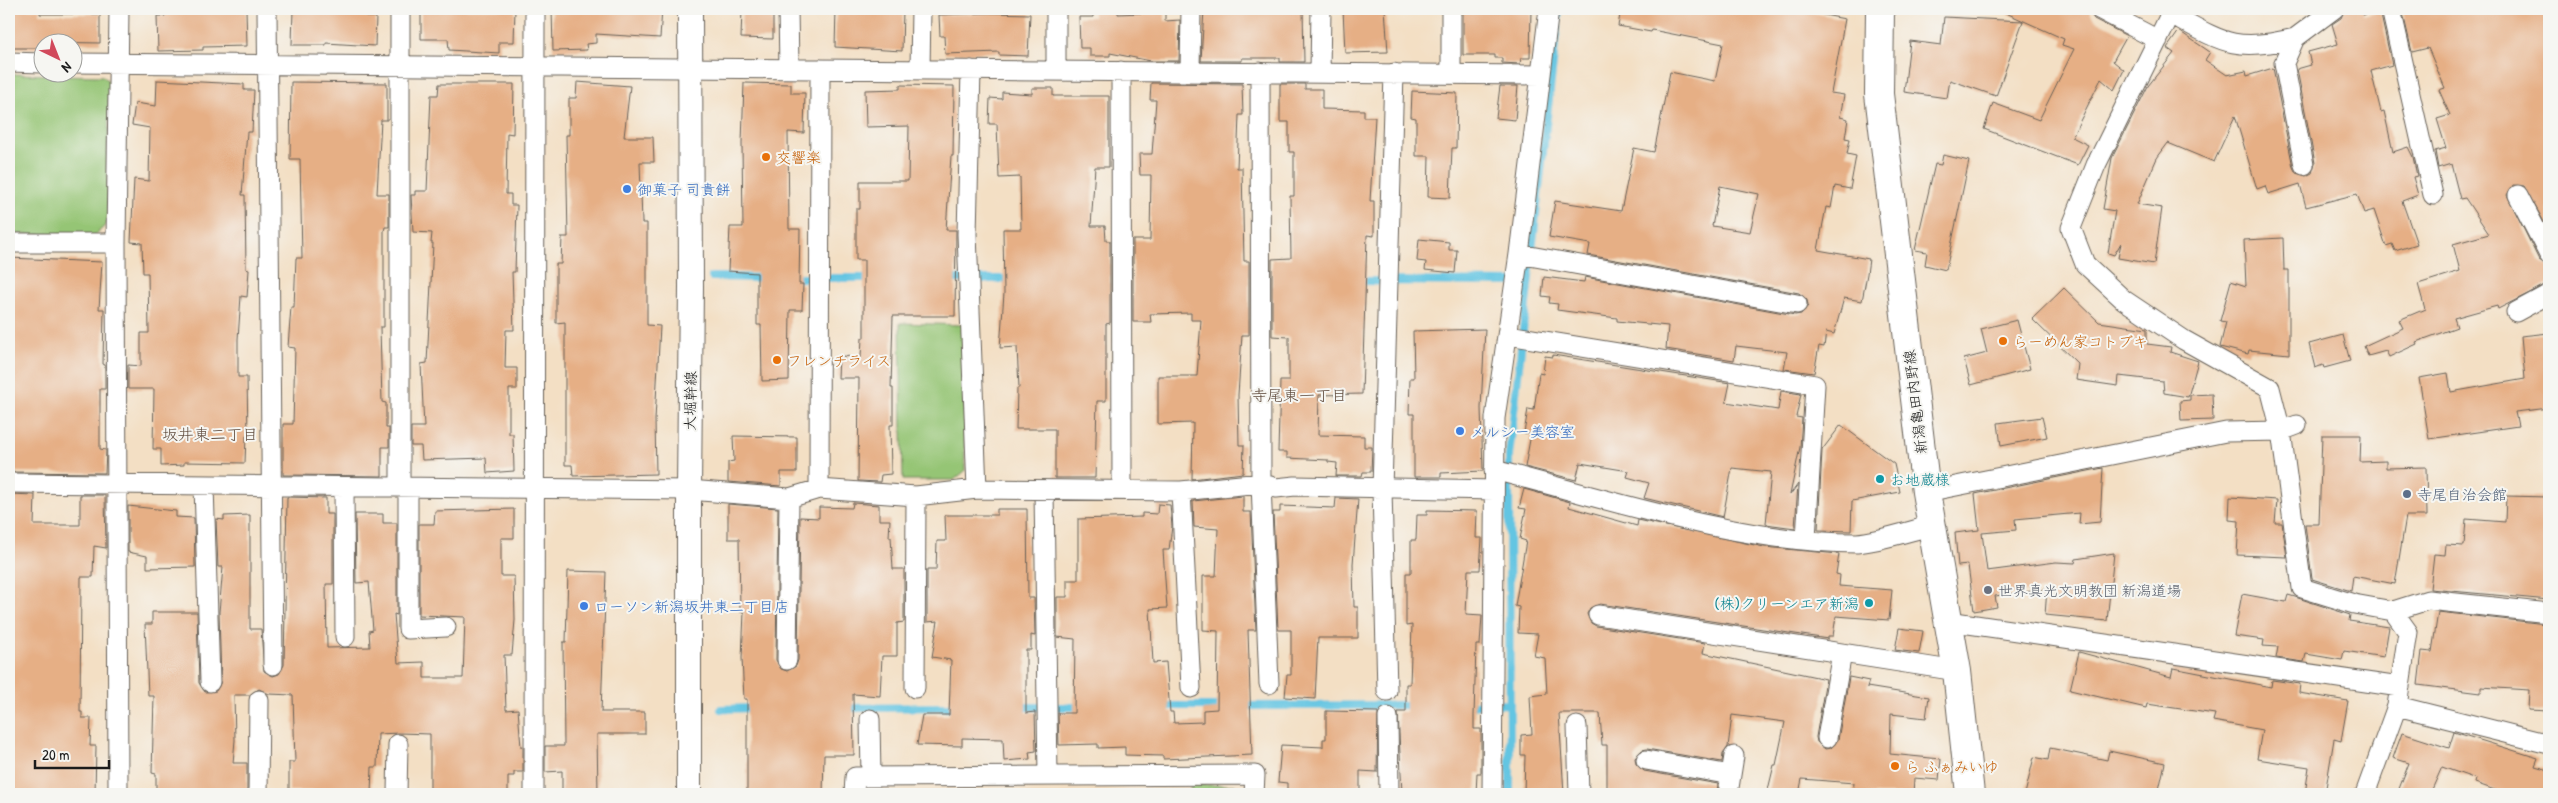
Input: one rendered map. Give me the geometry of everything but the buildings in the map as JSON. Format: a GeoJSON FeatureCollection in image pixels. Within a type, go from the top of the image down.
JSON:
{"type":"FeatureCollection","features":[{"type":"Feature","properties":{"kind":"main road","name":"新潟亀田内野線"},"geometry":{"type":"LineString","coordinates":[[1880,9],[1879,94],[1930,526],[1957,672],[1970,794]]}},
{"type":"Feature","properties":{"kind":"street"},"geometry":{"type":"LineString","coordinates":[[118,794],[116,243],[119,9]]}},
{"type":"Feature","properties":{"kind":"street"},"geometry":{"type":"LineString","coordinates":[[267,9],[273,665]]}},
{"type":"Feature","properties":{"kind":"street"},"geometry":{"type":"LineString","coordinates":[[400,9],[404,487],[408,629],[446,627]]}},
{"type":"Feature","properties":{"kind":"street"},"geometry":{"type":"LineString","coordinates":[[534,794],[535,9]]}},
{"type":"Feature","properties":{"kind":"street","name":"大堀幹線"},"geometry":{"type":"LineString","coordinates":[[689,794],[690,9]]}},
{"type":"Feature","properties":{"kind":"street"},"geometry":{"type":"LineString","coordinates":[[788,9],[789,68]]}},
{"type":"Feature","properties":{"kind":"street"},"geometry":{"type":"LineString","coordinates":[[920,70],[921,9]]}},
{"type":"Feature","properties":{"kind":"street"},"geometry":{"type":"LineString","coordinates":[[1056,9],[1056,71]]}},
{"type":"Feature","properties":{"kind":"street"},"geometry":{"type":"LineString","coordinates":[[1190,72],[1191,9]]}},
{"type":"Feature","properties":{"kind":"street"},"geometry":{"type":"LineString","coordinates":[[1320,73],[1321,9]]}},
{"type":"Feature","properties":{"kind":"street"},"geometry":{"type":"LineString","coordinates":[[1451,9],[1451,74]]}},
{"type":"Feature","properties":{"kind":"street"},"geometry":{"type":"LineString","coordinates":[[1492,794],[1495,418],[1519,254],[1549,9]]}},
{"type":"Feature","properties":{"kind":"street"},"geometry":{"type":"LineString","coordinates":[[2099,9],[2158,40]]}},
{"type":"Feature","properties":{"kind":"street"},"geometry":{"type":"LineString","coordinates":[[2334,9],[2295,38],[2265,45],[2243,45],[2220,40],[2172,11],[2096,165],[2071,228],[2085,264],[2124,300],[2184,340],[2270,388],[2289,428],[2302,588],[2354,604],[2393,610],[2428,600],[2549,613]]}},
{"type":"Feature","properties":{"kind":"street"},"geometry":{"type":"LineString","coordinates":[[2390,9],[2433,195]]}},
{"type":"Feature","properties":{"kind":"street"},"geometry":{"type":"LineString","coordinates":[[2295,38],[2284,63],[2304,165]]}},
{"type":"Feature","properties":{"kind":"street"},"geometry":{"type":"LineString","coordinates":[[9,62],[32,62]]}},
{"type":"Feature","properties":{"kind":"street"},"geometry":{"type":"LineString","coordinates":[[82,63],[1541,74]]}},
{"type":"Feature","properties":{"kind":"street"},"geometry":{"type":"LineString","coordinates":[[819,489],[820,68]]}},
{"type":"Feature","properties":{"kind":"street"},"geometry":{"type":"LineString","coordinates":[[971,70],[967,234],[977,489]]}},
{"type":"Feature","properties":{"kind":"street"},"geometry":{"type":"LineString","coordinates":[[1122,71],[1122,489]]}},
{"type":"Feature","properties":{"kind":"street"},"geometry":{"type":"LineString","coordinates":[[1260,72],[1262,483],[1269,684]]}},
{"type":"Feature","properties":{"kind":"street"},"geometry":{"type":"LineString","coordinates":[[1387,691],[1382,489],[1394,73]]}},
{"type":"Feature","properties":{"kind":"street"},"geometry":{"type":"LineString","coordinates":[[2518,195],[2549,255]]}},
{"type":"Feature","properties":{"kind":"street"},"geometry":{"type":"LineString","coordinates":[[9,243],[116,243]]}},
{"type":"Feature","properties":{"kind":"street"},"geometry":{"type":"LineString","coordinates":[[1519,254],[1797,304]]}},
{"type":"Feature","properties":{"kind":"street"},"geometry":{"type":"LineString","coordinates":[[2516,312],[2549,294]]}},
{"type":"Feature","properties":{"kind":"street"},"geometry":{"type":"LineString","coordinates":[[1508,335],[1815,384],[1806,539]]}},
{"type":"Feature","properties":{"kind":"street"},"geometry":{"type":"LineString","coordinates":[[1926,492],[2226,432],[2289,428]]}},
{"type":"Feature","properties":{"kind":"street"},"geometry":{"type":"LineString","coordinates":[[1494,470],[1716,527],[1806,539],[1859,543],[1930,526]]}},
{"type":"Feature","properties":{"kind":"street"},"geometry":{"type":"LineString","coordinates":[[9,483],[689,490],[789,498],[819,489],[916,496],[977,489],[1181,491],[1262,483],[1276,488],[1296,486],[1494,490]]}},
{"type":"Feature","properties":{"kind":"street"},"geometry":{"type":"LineString","coordinates":[[204,485],[210,682]]}},
{"type":"Feature","properties":{"kind":"street"},"geometry":{"type":"LineString","coordinates":[[344,486],[345,637]]}},
{"type":"Feature","properties":{"kind":"street"},"geometry":{"type":"LineString","coordinates":[[1044,491],[1048,776]]}},
{"type":"Feature","properties":{"kind":"street"},"geometry":{"type":"LineString","coordinates":[[1181,491],[1191,688]]}},
{"type":"Feature","properties":{"kind":"street"},"geometry":{"type":"LineString","coordinates":[[915,688],[916,496]]}},
{"type":"Feature","properties":{"kind":"street"},"geometry":{"type":"LineString","coordinates":[[787,660],[789,498]]}},
{"type":"Feature","properties":{"kind":"street"},"geometry":{"type":"LineString","coordinates":[[2365,794],[2396,706],[2400,687],[2408,632],[2393,610]]}},
{"type":"Feature","properties":{"kind":"street"},"geometry":{"type":"LineString","coordinates":[[1598,615],[1957,672]]}},
{"type":"Feature","properties":{"kind":"street"},"geometry":{"type":"LineString","coordinates":[[1948,621],[2400,687]]}},
{"type":"Feature","properties":{"kind":"street"},"geometry":{"type":"LineString","coordinates":[[1827,738],[1842,653]]}},
{"type":"Feature","properties":{"kind":"street"},"geometry":{"type":"LineString","coordinates":[[258,794],[260,700]]}},
{"type":"Feature","properties":{"kind":"street"},"geometry":{"type":"LineString","coordinates":[[2396,706],[2549,744]]}},
{"type":"Feature","properties":{"kind":"street"},"geometry":{"type":"LineString","coordinates":[[1388,717],[1389,794]]}},
{"type":"Feature","properties":{"kind":"street"},"geometry":{"type":"LineString","coordinates":[[870,719],[871,777]]}},
{"type":"Feature","properties":{"kind":"street"},"geometry":{"type":"LineString","coordinates":[[1577,726],[1580,794]]}},
{"type":"Feature","properties":{"kind":"street"},"geometry":{"type":"LineString","coordinates":[[397,794],[398,744]]}},
{"type":"Feature","properties":{"kind":"street"},"geometry":{"type":"LineString","coordinates":[[1728,794],[1734,756]]}},
{"type":"Feature","properties":{"kind":"street"},"geometry":{"type":"LineString","coordinates":[[1646,760],[1731,775]]}},
{"type":"Feature","properties":{"kind":"street"},"geometry":{"type":"LineString","coordinates":[[854,794],[854,777],[1255,775],[1254,794]]}},
{"type":"Feature","properties":{"kind":"green space"},"geometry":{"type":"Polygon","coordinates":[[[9,74],[32,74],[32,82],[82,82],[82,76],[103,76],[109,82],[107,224],[95,235],[9,234],[9,74]]]}},
{"type":"Feature","properties":{"kind":"green space"},"geometry":{"type":"Polygon","coordinates":[[[900,323],[963,325],[965,471],[954,480],[903,480],[900,323]]]}},
{"type":"Feature","properties":{"kind":"green space"},"geometry":{"type":"Polygon","coordinates":[[[1190,785],[1235,785],[1244,794],[1191,794],[1190,785]]]}},
{"type":"Feature","properties":{"kind":"waterway"},"geometry":{"type":"LineString","coordinates":[[1510,794],[1509,456],[1559,9]]}},
{"type":"Feature","properties":{"kind":"waterway"},"geometry":{"type":"LineString","coordinates":[[712,277],[765,278]]}},
{"type":"Feature","properties":{"kind":"waterway"},"geometry":{"type":"LineString","coordinates":[[789,278],[873,278]]}},
{"type":"Feature","properties":{"kind":"waterway"},"geometry":{"type":"LineString","coordinates":[[947,279],[1013,279]]}},
{"type":"Feature","properties":{"kind":"waterway"},"geometry":{"type":"LineString","coordinates":[[1357,281],[1528,282]]}},
{"type":"Feature","properties":{"kind":"waterway"},"geometry":{"type":"LineString","coordinates":[[1465,705],[1510,704]]}},
{"type":"Feature","properties":{"kind":"waterway"},"geometry":{"type":"LineString","coordinates":[[1240,706],[1416,705]]}},
{"type":"Feature","properties":{"kind":"waterway"},"geometry":{"type":"LineString","coordinates":[[1160,706],[1226,706]]}},
{"type":"Feature","properties":{"kind":"waterway"},"geometry":{"type":"LineString","coordinates":[[845,708],[959,707]]}},
{"type":"Feature","properties":{"kind":"waterway"},"geometry":{"type":"LineString","coordinates":[[1018,707],[1084,707]]}},
{"type":"Feature","properties":{"kind":"waterway"},"geometry":{"type":"LineString","coordinates":[[721,709],[756,708]]}},
{"type":"Feature","properties":{"kind":"place","name":"交響楽"},"geometry":{"type":"Point","coordinates":[766,157]}},
{"type":"Feature","properties":{"kind":"place","name":"御菓子 司貴餅"},"geometry":{"type":"Point","coordinates":[627,189]}},
{"type":"Feature","properties":{"kind":"place","name":"らーめん家コトブキ"},"geometry":{"type":"Point","coordinates":[2003,341]}},
{"type":"Feature","properties":{"kind":"place","name":"フレンチライス"},"geometry":{"type":"Point","coordinates":[777,360]}},
{"type":"Feature","properties":{"kind":"place","name":"メルシー美容室"},"geometry":{"type":"Point","coordinates":[1460,431]}},
{"type":"Feature","properties":{"kind":"place","name":"お地蔵様"},"geometry":{"type":"Point","coordinates":[1880,479]}},
{"type":"Feature","properties":{"kind":"place","name":"寺尾自治会館"},"geometry":{"type":"Point","coordinates":[2407,494]}},
{"type":"Feature","properties":{"kind":"place","name":"世界真光文明教団 新潟道場"},"geometry":{"type":"Point","coordinates":[1988,590]}},
{"type":"Feature","properties":{"kind":"place","name":"(株)クリーンエア新潟"},"geometry":{"type":"Point","coordinates":[1869,603]}},
{"type":"Feature","properties":{"kind":"place","name":"ローソン新潟坂井東二丁目店"},"geometry":{"type":"Point","coordinates":[584,606]}},
{"type":"Feature","properties":{"kind":"place","name":"ら ふぁみいゆ"},"geometry":{"type":"Point","coordinates":[1895,766]}},
{"type":"Feature","properties":{"kind":"district","name":"寺尾東一丁目"},"geometry":{"type":"Point","coordinates":[1299,395]}},
{"type":"Feature","properties":{"kind":"district","name":"坂井東二丁目"},"geometry":{"type":"Point","coordinates":[210,434]}}]}
